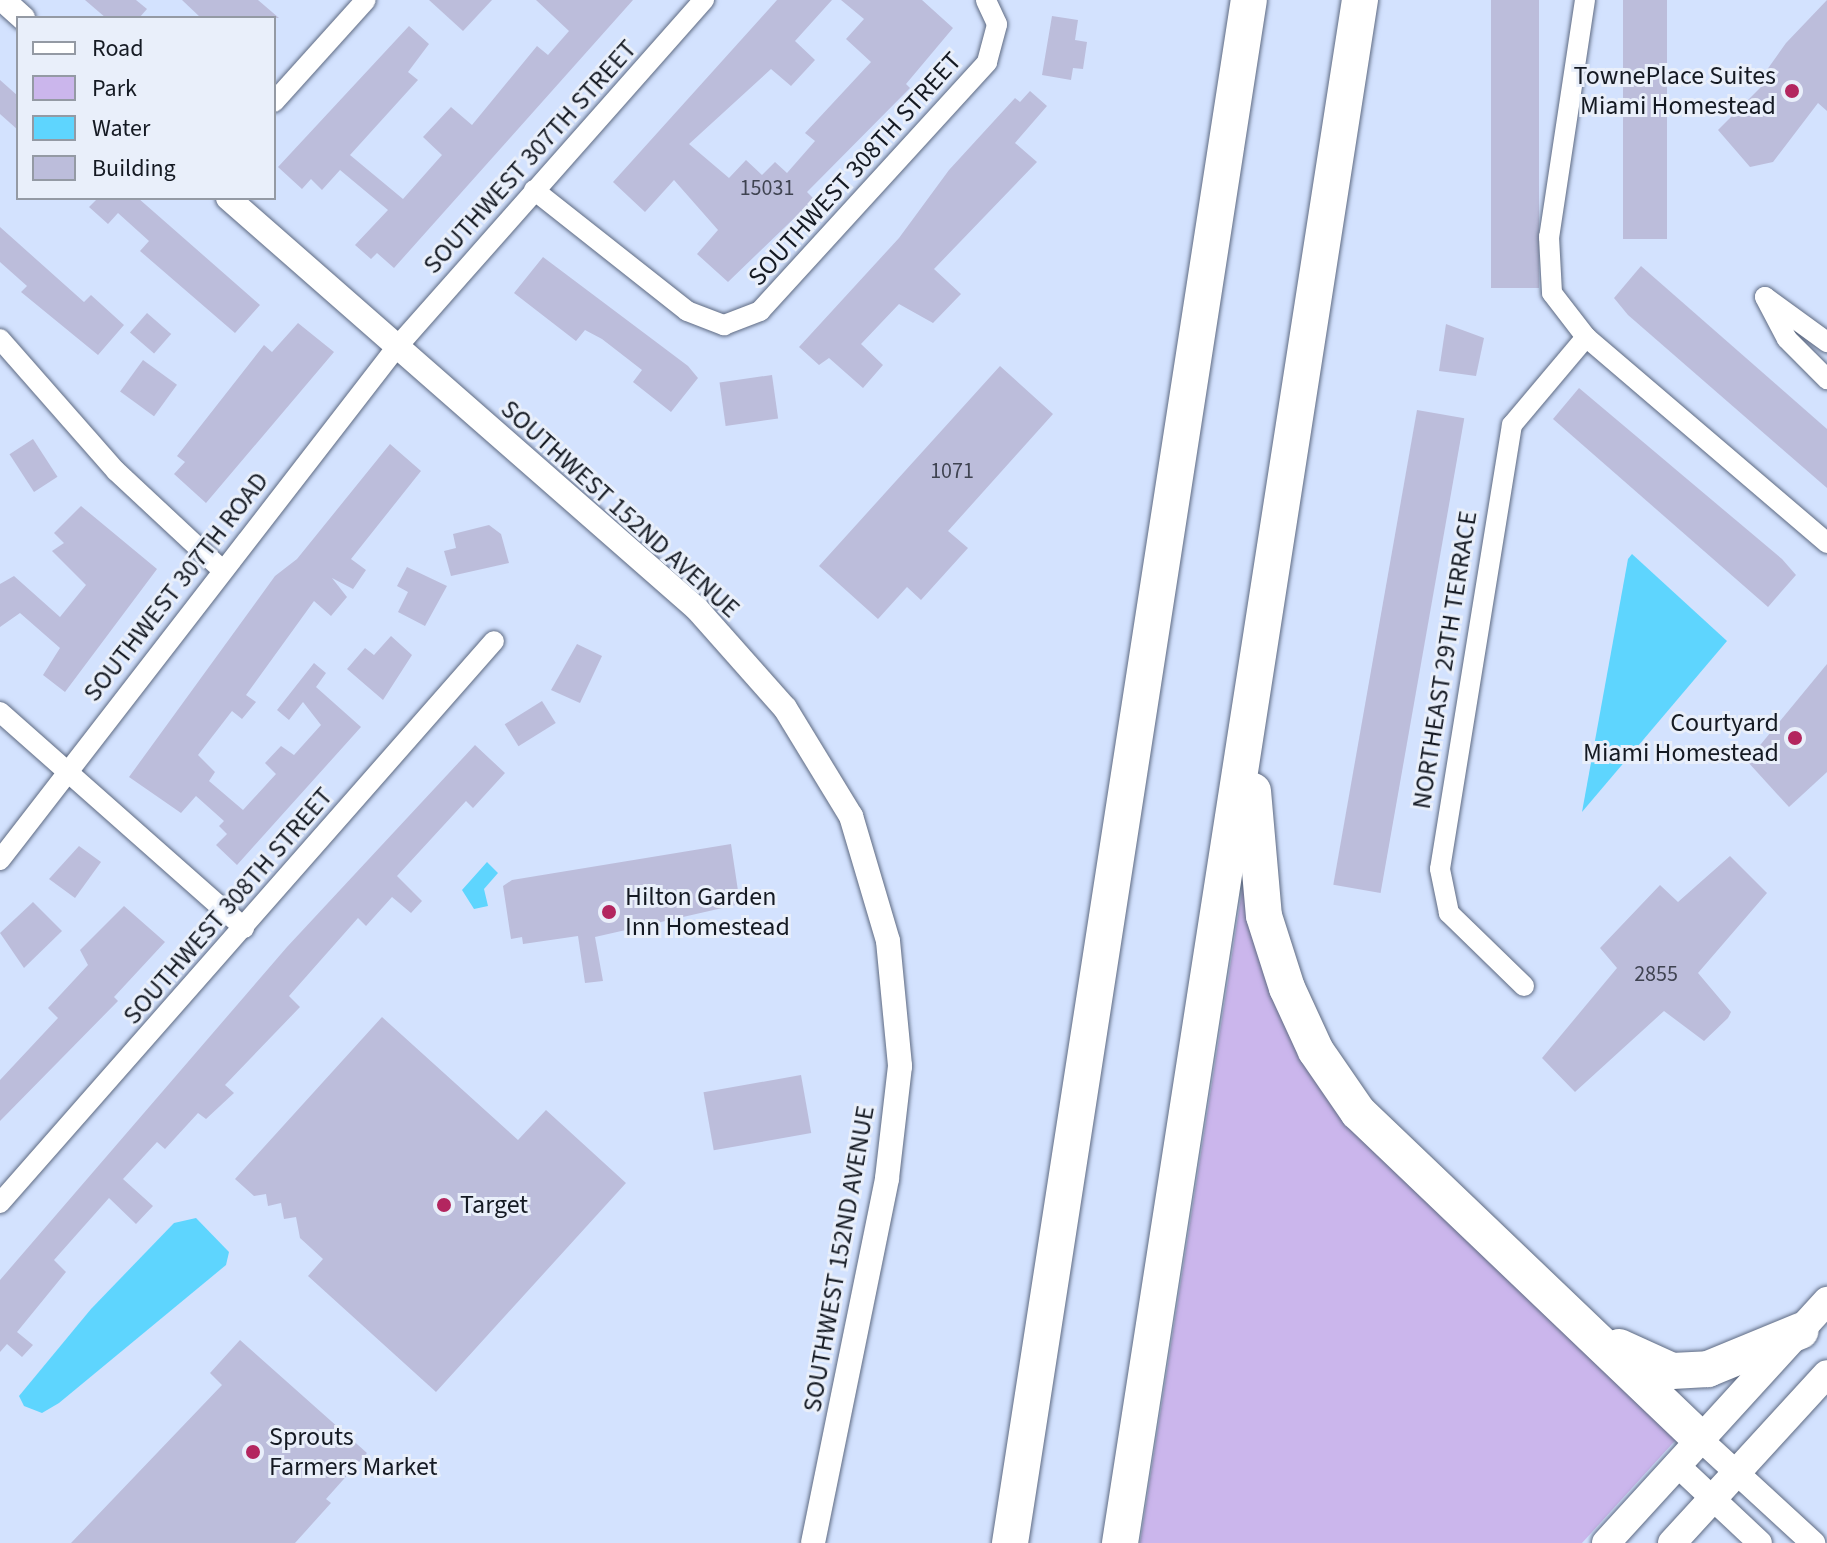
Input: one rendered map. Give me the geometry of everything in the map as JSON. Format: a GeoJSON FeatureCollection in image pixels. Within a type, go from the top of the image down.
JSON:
{"type":"FeatureCollection","features":[{"type":"Feature","properties":{"kind":"highway"},"geometry":{"type":"LineString","coordinates":[[1010,1543],[1249,0]]}},
{"type":"Feature","properties":{"kind":"highway"},"geometry":{"type":"LineString","coordinates":[[1120,1543],[1360,0]]}},
{"type":"Feature","properties":{"kind":"highway"},"geometry":{"type":"LineString","coordinates":[[1244,744],[1264,916],[1316,1051],[1407,1166],[1543,1292],[1688,1452]]}},
{"type":"Feature","properties":{"kind":"highway"},"geometry":{"type":"LineString","coordinates":[[1543,1292],[1640,1361],[1672,1371],[1708,1369],[1800,1331]]}},
{"type":"Feature","properties":{"kind":"main road"},"geometry":{"type":"LineString","coordinates":[[1606,1543],[1827,1301]]}},
{"type":"Feature","properties":{"kind":"main road"},"geometry":{"type":"LineString","coordinates":[[1672,1543],[1827,1374]]}},
{"type":"Feature","properties":{"kind":"street"},"geometry":{"type":"LineString","coordinates":[[276,100],[366,0]]}},
{"type":"Feature","properties":{"kind":"street","name":"SOUTHWEST 307TH STREET"},"geometry":{"type":"LineString","coordinates":[[396,348],[704,0]]}},
{"type":"Feature","properties":{"kind":"street","name":"SOUTHWEST 308TH STREET"},"geometry":{"type":"LineString","coordinates":[[534,190],[687,311],[724,325],[760,311],[987,62],[997,24],[986,0]]}},
{"type":"Feature","properties":{"kind":"street"},"geometry":{"type":"LineString","coordinates":[[1585,0],[1547,267],[1557,304],[1586,337],[1827,543]]}},
{"type":"Feature","properties":{"kind":"street","name":"SOUTHWEST 152ND AVENUE"},"geometry":{"type":"LineString","coordinates":[[230,200],[697,609],[785,708],[851,816],[888,941],[900,1066],[887,1179],[813,1543]]}},
{"type":"Feature","properties":{"kind":"street"},"geometry":{"type":"LineString","coordinates":[[1827,342],[1765,297],[1787,339],[1827,379]]}},
{"type":"Feature","properties":{"kind":"street","name":"NORTHEAST 29TH TERRACE"},"geometry":{"type":"LineString","coordinates":[[1524,986],[1449,913],[1440,869],[1512,425],[1586,337]]}},
{"type":"Feature","properties":{"kind":"street"},"geometry":{"type":"LineString","coordinates":[[0,339],[116,471],[221,569]]}},
{"type":"Feature","properties":{"kind":"street","name":"SOUTHWEST 307TH ROAD"},"geometry":{"type":"LineString","coordinates":[[0,860],[221,569],[396,348]]}},
{"type":"Feature","properties":{"kind":"street","name":"SOUTHWEST 308TH STREET"},"geometry":{"type":"LineString","coordinates":[[0,1203],[494,641]]}},
{"type":"Feature","properties":{"kind":"street"},"geometry":{"type":"LineString","coordinates":[[0,712],[244,928]]}},
{"type":"Feature","properties":{"kind":"street"},"geometry":{"type":"LineString","coordinates":[[1688,1452],[1737,1472],[1813,1543]]}},
{"type":"Feature","properties":{"kind":"street"},"geometry":{"type":"LineString","coordinates":[[1688,1452],[1713,1498],[1760,1543]]}},
{"type":"Feature","properties":{"kind":"green space"},"geometry":{"type":"Polygon","coordinates":[[[1244,878],[1287,1014],[1682,1433],[1582,1543],[1140,1543],[1244,878]]]}},
{"type":"Feature","properties":{"kind":"water"},"geometry":{"type":"Polygon","coordinates":[[[1632,554],[1727,641],[1582,812],[1628,559],[1632,554]]]}},
{"type":"Feature","properties":{"kind":"water"},"geometry":{"type":"Polygon","coordinates":[[[487,862],[498,873],[484,889],[488,906],[474,909],[462,890],[487,862]]]}},
{"type":"Feature","properties":{"kind":"water"},"geometry":{"type":"Polygon","coordinates":[[[196,1218],[229,1252],[226,1265],[59,1403],[42,1413],[24,1406],[19,1396],[91,1309],[174,1223],[196,1218]]]}},
{"type":"Feature","properties":{"kind":"building"},"geometry":{"type":"Polygon","coordinates":[[[85,0],[136,0],[147,9],[141,16],[104,16],[85,0]]]}},
{"type":"Feature","properties":{"kind":"building"},"geometry":{"type":"Polygon","coordinates":[[[182,0],[258,0],[279,18],[276,16],[199,16],[182,0]]]}},
{"type":"Feature","properties":{"kind":"building"},"geometry":{"type":"Polygon","coordinates":[[[429,0],[492,0],[463,31],[429,0]]]}},
{"type":"Feature","properties":{"kind":"building"},"geometry":{"type":"Polygon","coordinates":[[[536,0],[633,0],[394,268],[377,253],[371,259],[355,245],[388,210],[340,170],[322,190],[311,179],[302,189],[278,167],[409,26],[429,44],[408,72],[418,80],[350,155],[403,199],[442,155],[423,137],[451,107],[472,125],[537,46],[548,55],[569,31],[536,0]]]}},
{"type":"Feature","properties":{"kind":"building"},"geometry":{"type":"Polygon","coordinates":[[[777,0],[832,0],[795,41],[815,60],[791,86],[771,69],[689,144],[729,178],[746,160],[762,175],[775,162],[787,173],[815,141],[805,133],[871,62],[846,39],[864,19],[841,0],[922,0],[953,28],[906,84],[910,88],[807,192],[814,199],[728,282],[697,254],[718,230],[674,180],[645,212],[613,182],[777,0]]]}},
{"type":"Feature","properties":{"kind":"building"},"geometry":{"type":"Polygon","coordinates":[[[1491,0],[1539,0],[1539,288],[1491,288],[1491,0]]]}},
{"type":"Feature","properties":{"kind":"building"},"geometry":{"type":"Polygon","coordinates":[[[1623,0],[1667,0],[1667,239],[1623,239],[1623,0]]]}},
{"type":"Feature","properties":{"kind":"building","name":"TownePlace Suites Miami Homestead"},"geometry":{"type":"Polygon","coordinates":[[[1827,0],[1827,111],[1818,103],[1773,162],[1750,167],[1718,130],[1769,79],[1764,74],[1786,43],[1827,0]]]}},
{"type":"Feature","properties":{"kind":"building"},"geometry":{"type":"Polygon","coordinates":[[[1052,16],[1078,20],[1075,40],[1087,42],[1083,69],[1073,68],[1071,80],[1042,75],[1052,16]]]}},
{"type":"Feature","properties":{"kind":"building"},"geometry":{"type":"Polygon","coordinates":[[[0,80],[16,94],[16,128],[0,114],[0,80]]]}},
{"type":"Feature","properties":{"kind":"building"},"geometry":{"type":"Polygon","coordinates":[[[1030,91],[1047,106],[1015,143],[1037,162],[934,269],[961,294],[933,323],[899,304],[861,344],[883,365],[863,388],[829,358],[819,365],[799,347],[899,238],[949,170],[1015,98],[1020,102],[1030,91]]]}},
{"type":"Feature","properties":{"kind":"building"},"geometry":{"type":"Polygon","coordinates":[[[96,200],[140,200],[260,305],[235,333],[140,251],[149,241],[118,213],[108,224],[89,207],[96,200]]]}},
{"type":"Feature","properties":{"kind":"building"},"geometry":{"type":"Polygon","coordinates":[[[0,227],[84,302],[91,295],[124,325],[98,355],[21,292],[27,286],[0,262],[0,227]]]}},
{"type":"Feature","properties":{"kind":"building"},"geometry":{"type":"Polygon","coordinates":[[[543,257],[688,366],[698,378],[671,412],[633,382],[642,370],[602,339],[585,330],[576,341],[514,293],[543,257]]]}},
{"type":"Feature","properties":{"kind":"building"},"geometry":{"type":"Polygon","coordinates":[[[1641,266],[1827,429],[1827,488],[1628,315],[1614,298],[1641,266]]]}},
{"type":"Feature","properties":{"kind":"building"},"geometry":{"type":"Polygon","coordinates":[[[147,313],[171,334],[154,354],[130,333],[147,313]]]}},
{"type":"Feature","properties":{"kind":"building"},"geometry":{"type":"Polygon","coordinates":[[[298,323],[334,352],[206,503],[174,474],[185,462],[177,456],[264,345],[272,352],[298,323]]]}},
{"type":"Feature","properties":{"kind":"building"},"geometry":{"type":"Polygon","coordinates":[[[1446,324],[1484,338],[1476,376],[1439,371],[1446,324]]]}},
{"type":"Feature","properties":{"kind":"building"},"geometry":{"type":"Polygon","coordinates":[[[143,360],[177,385],[154,416],[120,392],[143,360]]]}},
{"type":"Feature","properties":{"kind":"building"},"geometry":{"type":"Polygon","coordinates":[[[1000,366],[1053,414],[948,531],[968,548],[921,600],[907,587],[878,619],[819,566],[1000,366]]]}},
{"type":"Feature","properties":{"kind":"building"},"geometry":{"type":"Polygon","coordinates":[[[772,375],[778,419],[726,426],[720,382],[772,375]]]}},
{"type":"Feature","properties":{"kind":"building"},"geometry":{"type":"Polygon","coordinates":[[[1579,388],[1782,559],[1796,575],[1768,607],[1553,419],[1579,388]]]}},
{"type":"Feature","properties":{"kind":"building"},"geometry":{"type":"Polygon","coordinates":[[[1417,410],[1464,418],[1381,893],[1333,885],[1417,410]]]}},
{"type":"Feature","properties":{"kind":"building"},"geometry":{"type":"Polygon","coordinates":[[[33,439],[58,477],[34,492],[10,454],[33,439]]]}},
{"type":"Feature","properties":{"kind":"building"},"geometry":{"type":"Polygon","coordinates":[[[390,444],[421,471],[351,559],[366,570],[353,589],[332,578],[347,597],[331,616],[314,601],[246,695],[256,702],[242,719],[232,711],[198,755],[215,772],[209,781],[243,810],[276,774],[265,763],[281,746],[294,755],[321,725],[303,702],[289,720],[277,710],[314,663],[326,673],[316,687],[361,727],[237,865],[216,845],[227,834],[219,826],[224,821],[196,796],[181,813],[129,777],[275,576],[297,559],[390,444]]]}},
{"type":"Feature","properties":{"kind":"building"},"geometry":{"type":"Polygon","coordinates":[[[81,506],[157,569],[65,692],[43,675],[60,648],[20,613],[0,627],[0,584],[14,576],[60,617],[86,585],[52,551],[64,543],[54,533],[81,506]]]}},
{"type":"Feature","properties":{"kind":"building"},"geometry":{"type":"Polygon","coordinates":[[[489,525],[501,534],[509,563],[451,576],[444,551],[456,548],[453,534],[489,525]]]}},
{"type":"Feature","properties":{"kind":"building"},"geometry":{"type":"Polygon","coordinates":[[[407,567],[447,586],[425,626],[398,612],[408,592],[397,586],[407,567]]]}},
{"type":"Feature","properties":{"kind":"building"},"geometry":{"type":"Polygon","coordinates":[[[391,636],[412,655],[383,700],[347,669],[365,648],[374,655],[391,636]]]}},
{"type":"Feature","properties":{"kind":"building"},"geometry":{"type":"Polygon","coordinates":[[[577,644],[602,656],[580,703],[551,690],[577,644]]]}},
{"type":"Feature","properties":{"kind":"building","name":"Courtyard Miami Homestead"},"geometry":{"type":"Polygon","coordinates":[[[1827,664],[1827,772],[1789,807],[1747,761],[1827,664]]]}},
{"type":"Feature","properties":{"kind":"building"},"geometry":{"type":"Polygon","coordinates":[[[542,701],[556,723],[518,746],[505,724],[542,701]]]}},
{"type":"Feature","properties":{"kind":"building"},"geometry":{"type":"Polygon","coordinates":[[[475,745],[505,773],[473,808],[466,801],[397,876],[422,901],[411,913],[392,897],[366,926],[358,918],[289,996],[300,1007],[225,1085],[234,1093],[206,1119],[198,1113],[165,1149],[157,1142],[123,1179],[153,1206],[136,1224],[109,1198],[54,1260],[66,1272],[17,1332],[33,1345],[22,1357],[7,1344],[0,1352],[0,1280],[287,947],[475,745]]]}},
{"type":"Feature","properties":{"kind":"building","name":"Hilton Garden Inn Homestead"},"geometry":{"type":"Polygon","coordinates":[[[731,844],[740,904],[595,937],[603,981],[585,983],[578,936],[523,944],[522,937],[511,939],[503,886],[512,880],[731,844]]]}},
{"type":"Feature","properties":{"kind":"building"},"geometry":{"type":"Polygon","coordinates":[[[79,846],[101,862],[75,898],[49,879],[79,846]]]}},
{"type":"Feature","properties":{"kind":"building"},"geometry":{"type":"Polygon","coordinates":[[[1730,856],[1767,893],[1698,973],[1731,1012],[1728,1018],[1704,1041],[1664,1011],[1575,1092],[1542,1058],[1617,968],[1600,948],[1660,885],[1678,902],[1730,856]]]}},
{"type":"Feature","properties":{"kind":"building"},"geometry":{"type":"Polygon","coordinates":[[[33,902],[62,931],[24,968],[0,933],[33,902]]]}},
{"type":"Feature","properties":{"kind":"building"},"geometry":{"type":"Polygon","coordinates":[[[124,906],[165,942],[114,997],[118,1001],[0,1121],[0,1080],[58,1018],[48,1008],[88,965],[80,950],[124,906]]]}},
{"type":"Feature","properties":{"kind":"building","name":"Target"},"geometry":{"type":"Polygon","coordinates":[[[382,1017],[518,1140],[546,1110],[626,1183],[436,1392],[308,1276],[323,1259],[300,1238],[296,1217],[284,1219],[281,1203],[268,1206],[266,1194],[254,1196],[235,1179],[382,1017]]]}},
{"type":"Feature","properties":{"kind":"building"},"geometry":{"type":"Polygon","coordinates":[[[801,1075],[811,1133],[714,1150],[704,1092],[801,1075]]]}},
{"type":"Feature","properties":{"kind":"building"},"geometry":{"type":"Polygon","coordinates":[[[240,1340],[367,1453],[326,1499],[331,1503],[295,1543],[71,1543],[222,1385],[210,1373],[240,1340]]]}},
{"type":"Feature","properties":{"kind":"place","name":"TownePlace Suites Miami Homestead"},"geometry":{"type":"Point","coordinates":[1792,91]}},
{"type":"Feature","properties":{"kind":"place","name":"Courtyard Miami Homestead"},"geometry":{"type":"Point","coordinates":[1795,738]}},
{"type":"Feature","properties":{"kind":"place","name":"Hilton Garden Inn Homestead"},"geometry":{"type":"Point","coordinates":[609,912]}},
{"type":"Feature","properties":{"kind":"place","name":"Target"},"geometry":{"type":"Point","coordinates":[444,1205]}},
{"type":"Feature","properties":{"kind":"place","name":"Sprouts Farmers Market"},"geometry":{"type":"Point","coordinates":[253,1452]}}]}
